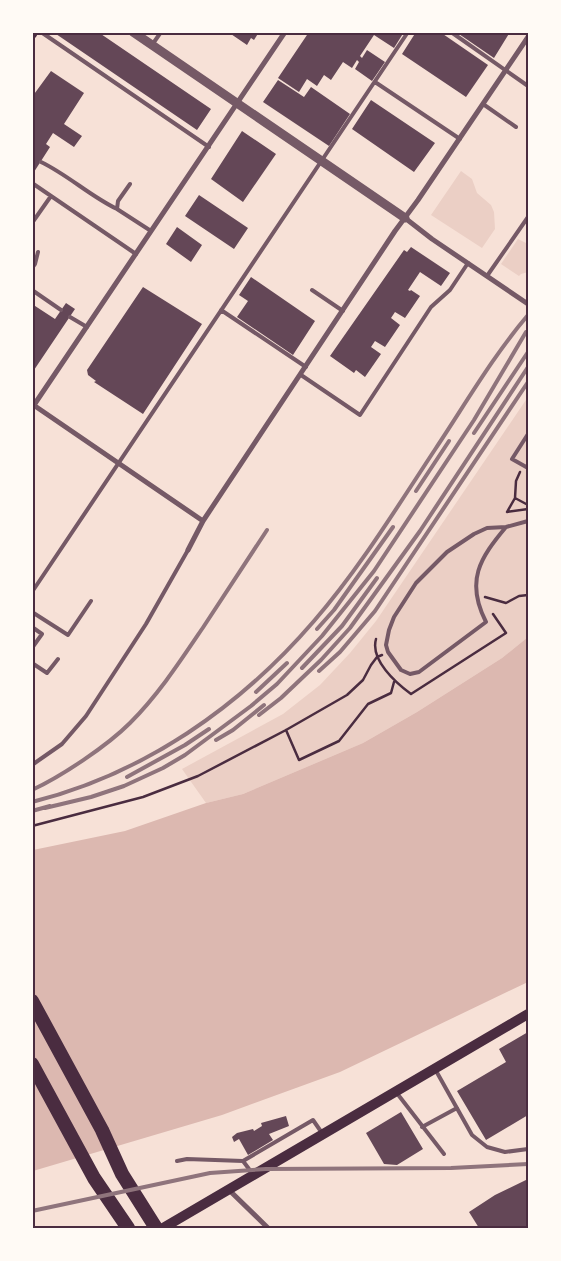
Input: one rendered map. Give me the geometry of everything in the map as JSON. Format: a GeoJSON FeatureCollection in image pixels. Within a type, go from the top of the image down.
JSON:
{"type":"FeatureCollection","features":[{"type":"Feature","properties":{"kind":"highway"},"geometry":{"type":"LineString","coordinates":[[32,1001],[102,1130],[122,1174],[156,1228]]}},
{"type":"Feature","properties":{"kind":"highway"},"geometry":{"type":"LineString","coordinates":[[32,1064],[94,1178],[128,1228]]}},
{"type":"Feature","properties":{"kind":"main road"},"geometry":{"type":"LineString","coordinates":[[163,1228],[528,1014]]}},
{"type":"Feature","properties":{"kind":"street"},"geometry":{"type":"LineString","coordinates":[[133,32],[528,304]]}},
{"type":"Feature","properties":{"kind":"street"},"geometry":{"type":"LineString","coordinates":[[203,520],[33,406],[285,32]]}},
{"type":"Feature","properties":{"kind":"street"},"geometry":{"type":"LineString","coordinates":[[188,550],[203,520],[528,37]]}},
{"type":"Feature","properties":{"kind":"street"},"geometry":{"type":"LineString","coordinates":[[228,1190],[268,1228]]}},
{"type":"Feature","properties":{"kind":"lane"},"geometry":{"type":"LineString","coordinates":[[41,32],[209,147]]}},
{"type":"Feature","properties":{"kind":"lane"},"geometry":{"type":"LineString","coordinates":[[152,45],[161,32]]}},
{"type":"Feature","properties":{"kind":"lane"},"geometry":{"type":"LineString","coordinates":[[32,592],[408,32]]}},
{"type":"Feature","properties":{"kind":"lane"},"geometry":{"type":"LineString","coordinates":[[451,32],[528,86]]}},
{"type":"Feature","properties":{"kind":"lane"},"geometry":{"type":"LineString","coordinates":[[374,82],[460,139]]}},
{"type":"Feature","properties":{"kind":"lane"},"geometry":{"type":"LineString","coordinates":[[483,104],[516,126]]}},
{"type":"Feature","properties":{"kind":"lane"},"geometry":{"type":"LineString","coordinates":[[41,162],[57,170],[151,231]]}},
{"type":"Feature","properties":{"kind":"lane"},"geometry":{"type":"LineString","coordinates":[[32,183],[136,254]]}},
{"type":"Feature","properties":{"kind":"lane"},"geometry":{"type":"LineString","coordinates":[[117,208],[118,201],[130,184]]}},
{"type":"Feature","properties":{"kind":"lane"},"geometry":{"type":"LineString","coordinates":[[32,223],[51,196]]}},
{"type":"Feature","properties":{"kind":"lane"},"geometry":{"type":"LineString","coordinates":[[487,276],[528,217]]}},
{"type":"Feature","properties":{"kind":"lane"},"geometry":{"type":"LineString","coordinates":[[32,268],[38,252]]}},
{"type":"Feature","properties":{"kind":"lane"},"geometry":{"type":"LineString","coordinates":[[301,375],[360,415],[431,307],[450,290],[468,263]]}},
{"type":"Feature","properties":{"kind":"lane"},"geometry":{"type":"LineString","coordinates":[[32,290],[61,310]]}},
{"type":"Feature","properties":{"kind":"lane"},"geometry":{"type":"LineString","coordinates":[[312,290],[343,311]]}},
{"type":"Feature","properties":{"kind":"lane"},"geometry":{"type":"LineString","coordinates":[[221,310],[306,367]]}},
{"type":"Feature","properties":{"kind":"lane"},"geometry":{"type":"LineString","coordinates":[[70,317],[87,327]]}},
{"type":"Feature","properties":{"kind":"lane"},"geometry":{"type":"LineString","coordinates":[[528,434],[512,459],[528,468]]}},
{"type":"Feature","properties":{"kind":"lane"},"geometry":{"type":"LineString","coordinates":[[506,526],[482,558],[477,574],[478,607],[486,622],[419,672],[410,674],[401,670],[388,652],[386,639],[400,606],[423,574],[447,552],[474,534],[487,528],[528,521]]}},
{"type":"Feature","properties":{"kind":"lane"},"geometry":{"type":"LineString","coordinates":[[32,764],[62,744],[86,716],[146,624],[188,550]]}},
{"type":"Feature","properties":{"kind":"lane"},"geometry":{"type":"LineString","coordinates":[[32,612],[68,635],[91,601]]}},
{"type":"Feature","properties":{"kind":"lane"},"geometry":{"type":"LineString","coordinates":[[32,627],[42,634],[32,648]]}},
{"type":"Feature","properties":{"kind":"lane"},"geometry":{"type":"LineString","coordinates":[[32,663],[47,673],[58,659]]}},
{"type":"Feature","properties":{"kind":"lane"},"geometry":{"type":"LineString","coordinates":[[435,1069],[472,1135],[487,1147],[505,1152],[528,1148]]}},
{"type":"Feature","properties":{"kind":"lane"},"geometry":{"type":"LineString","coordinates":[[396,1092],[444,1154]]}},
{"type":"Feature","properties":{"kind":"lane"},"geometry":{"type":"LineString","coordinates":[[422,1127],[457,1108]]}},
{"type":"Feature","properties":{"kind":"lane"},"geometry":{"type":"LineString","coordinates":[[176,1161],[188,1158],[243,1161],[313,1120],[323,1135]]}},
{"type":"Feature","properties":{"kind":"lane"},"geometry":{"type":"LineString","coordinates":[[243,1161],[254,1175]]}},
{"type":"Feature","properties":{"kind":"path"},"geometry":{"type":"LineString","coordinates":[[523,466],[516,481],[515,498],[507,512],[528,509]]}},
{"type":"Feature","properties":{"kind":"path"},"geometry":{"type":"LineString","coordinates":[[515,498],[528,505]]}},
{"type":"Feature","properties":{"kind":"path"},"geometry":{"type":"LineString","coordinates":[[484,590],[486,597],[506,603],[520,596],[528,595]]}},
{"type":"Feature","properties":{"kind":"path"},"geometry":{"type":"LineString","coordinates":[[32,826],[143,797],[198,776],[286,730],[356,689],[363,680],[370,665],[377,657],[388,652]]}},
{"type":"Feature","properties":{"kind":"path"},"geometry":{"type":"LineString","coordinates":[[286,730],[299,760],[330,747],[340,741],[368,704],[391,692],[394,682]]}},
{"type":"Feature","properties":{"kind":"shaded area"},"geometry":{"type":"Polygon","coordinates":[[[461,171],[472,179],[477,193],[491,205],[494,212],[495,229],[482,248],[431,215],[461,171]]]}},
{"type":"Feature","properties":{"kind":"shaded area"},"geometry":{"type":"Polygon","coordinates":[[[518,239],[528,244],[528,272],[519,276],[501,264],[518,239]]]}},
{"type":"Feature","properties":{"kind":"shaded area"},"geometry":{"type":"Polygon","coordinates":[[[528,397],[528,637],[502,658],[417,712],[363,743],[243,794],[206,803],[182,769],[283,714],[320,685],[350,653],[376,621],[528,397]]]}},
{"type":"Feature","properties":{"kind":"shaded area"},"geometry":{"type":"Polygon","coordinates":[[[528,637],[528,982],[340,1072],[222,1115],[33,1171],[33,850],[125,831],[206,803],[243,794],[363,743],[417,712],[502,658],[528,637]]]}},
{"type":"Feature","properties":{"kind":"building"},"geometry":{"type":"Polygon","coordinates":[[[57,32],[98,32],[211,109],[197,130],[56,34],[57,32]]]}},
{"type":"Feature","properties":{"kind":"building"},"geometry":{"type":"Polygon","coordinates":[[[228,32],[259,32],[254,40],[251,38],[247,45],[228,32]]]}},
{"type":"Feature","properties":{"kind":"building"},"geometry":{"type":"Polygon","coordinates":[[[309,32],[404,32],[394,48],[374,35],[360,56],[362,58],[367,50],[385,62],[372,81],[355,69],[359,62],[357,60],[352,68],[343,62],[331,80],[324,75],[317,86],[307,79],[299,92],[278,78],[309,32]]]}},
{"type":"Feature","properties":{"kind":"building"},"geometry":{"type":"Polygon","coordinates":[[[416,32],[440,32],[488,65],[466,97],[402,54],[416,32]]]}},
{"type":"Feature","properties":{"kind":"building"},"geometry":{"type":"Polygon","coordinates":[[[456,32],[510,32],[494,58],[456,32]]]}},
{"type":"Feature","properties":{"kind":"building"},"geometry":{"type":"Polygon","coordinates":[[[51,71],[84,93],[64,124],[82,136],[74,147],[53,133],[46,144],[50,147],[34,172],[32,97],[51,71]]]}},
{"type":"Feature","properties":{"kind":"building"},"geometry":{"type":"Polygon","coordinates":[[[278,80],[304,97],[311,87],[350,114],[329,146],[263,102],[278,80]]]}},
{"type":"Feature","properties":{"kind":"building"},"geometry":{"type":"Polygon","coordinates":[[[371,100],[435,143],[414,172],[352,129],[371,100]]]}},
{"type":"Feature","properties":{"kind":"building"},"geometry":{"type":"Polygon","coordinates":[[[242,131],[276,154],[243,202],[211,179],[242,131]]]}},
{"type":"Feature","properties":{"kind":"building"},"geometry":{"type":"Polygon","coordinates":[[[199,195],[248,228],[234,249],[185,216],[199,195]]]}},
{"type":"Feature","properties":{"kind":"building"},"geometry":{"type":"Polygon","coordinates":[[[177,227],[202,245],[191,262],[166,244],[177,227]]]}},
{"type":"Feature","properties":{"kind":"building"},"geometry":{"type":"Polygon","coordinates":[[[411,247],[450,273],[441,286],[420,272],[408,290],[420,296],[405,318],[395,312],[391,318],[400,325],[385,347],[375,341],[371,347],[381,354],[365,377],[356,370],[354,373],[330,356],[404,250],[407,252],[411,247]]]}},
{"type":"Feature","properties":{"kind":"building"},"geometry":{"type":"Polygon","coordinates":[[[251,277],[315,321],[293,355],[237,317],[248,301],[239,295],[251,277]]]}},
{"type":"Feature","properties":{"kind":"building"},"geometry":{"type":"Polygon","coordinates":[[[143,287],[202,324],[143,414],[94,382],[96,381],[88,375],[87,370],[143,287]]]}},
{"type":"Feature","properties":{"kind":"building"},"geometry":{"type":"Polygon","coordinates":[[[66,303],[75,309],[32,373],[32,304],[55,319],[66,303]]]}},
{"type":"Feature","properties":{"kind":"building"},"geometry":{"type":"Polygon","coordinates":[[[528,1032],[528,1115],[486,1140],[457,1091],[506,1062],[499,1049],[528,1032]]]}},
{"type":"Feature","properties":{"kind":"building"},"geometry":{"type":"Polygon","coordinates":[[[401,1112],[423,1149],[397,1165],[384,1164],[366,1133],[401,1112]]]}},
{"type":"Feature","properties":{"kind":"building"},"geometry":{"type":"Polygon","coordinates":[[[286,1116],[289,1126],[269,1134],[273,1140],[248,1155],[239,1139],[234,1142],[232,1137],[237,1133],[253,1129],[254,1131],[262,1126],[261,1123],[286,1116]]]}},
{"type":"Feature","properties":{"kind":"building"},"geometry":{"type":"Polygon","coordinates":[[[528,1179],[528,1228],[479,1228],[469,1212],[495,1195],[528,1179]]]}},
{"type":"Feature","properties":{"kind":"railway"},"geometry":{"type":"LineString","coordinates":[[32,802],[73,790],[113,774],[151,755],[222,709],[285,652],[331,601],[363,559],[491,363],[528,315]]}},
{"type":"Feature","properties":{"kind":"railway"},"geometry":{"type":"LineString","coordinates":[[45,808],[91,797],[124,786],[163,768],[185,755],[251,706],[277,684],[322,636],[374,571],[474,420],[526,332]]}},
{"type":"Feature","properties":{"kind":"railway"},"geometry":{"type":"LineString","coordinates":[[474,433],[528,352]]}},
{"type":"Feature","properties":{"kind":"railway"},"geometry":{"type":"LineString","coordinates":[[259,715],[281,698],[321,660],[350,628],[420,531],[528,367]]}},
{"type":"Feature","properties":{"kind":"railway"},"geometry":{"type":"LineString","coordinates":[[319,671],[340,652],[375,611],[528,382]]}},
{"type":"Feature","properties":{"kind":"railway"},"geometry":{"type":"LineString","coordinates":[[416,491],[449,441]]}},
{"type":"Feature","properties":{"kind":"railway"},"geometry":{"type":"LineString","coordinates":[[317,629],[334,610],[393,527]]}},
{"type":"Feature","properties":{"kind":"railway"},"geometry":{"type":"LineString","coordinates":[[32,790],[57,777],[97,751],[141,712],[178,664],[267,530]]}},
{"type":"Feature","properties":{"kind":"railway"},"geometry":{"type":"LineString","coordinates":[[302,668],[342,626],[377,578]]}},
{"type":"Feature","properties":{"kind":"railway"},"geometry":{"type":"LineString","coordinates":[[256,692],[287,663]]}},
{"type":"Feature","properties":{"kind":"railway"},"geometry":{"type":"LineString","coordinates":[[216,740],[233,730],[264,705]]}},
{"type":"Feature","properties":{"kind":"railway"},"geometry":{"type":"LineString","coordinates":[[127,777],[185,745],[209,729]]}},
{"type":"Feature","properties":{"kind":"railway"},"geometry":{"type":"LineString","coordinates":[[32,811],[50,806]]}},
{"type":"Feature","properties":{"kind":"railway"},"geometry":{"type":"LineString","coordinates":[[32,1211],[210,1173],[266,1169],[451,1168],[528,1164]]}}]}
